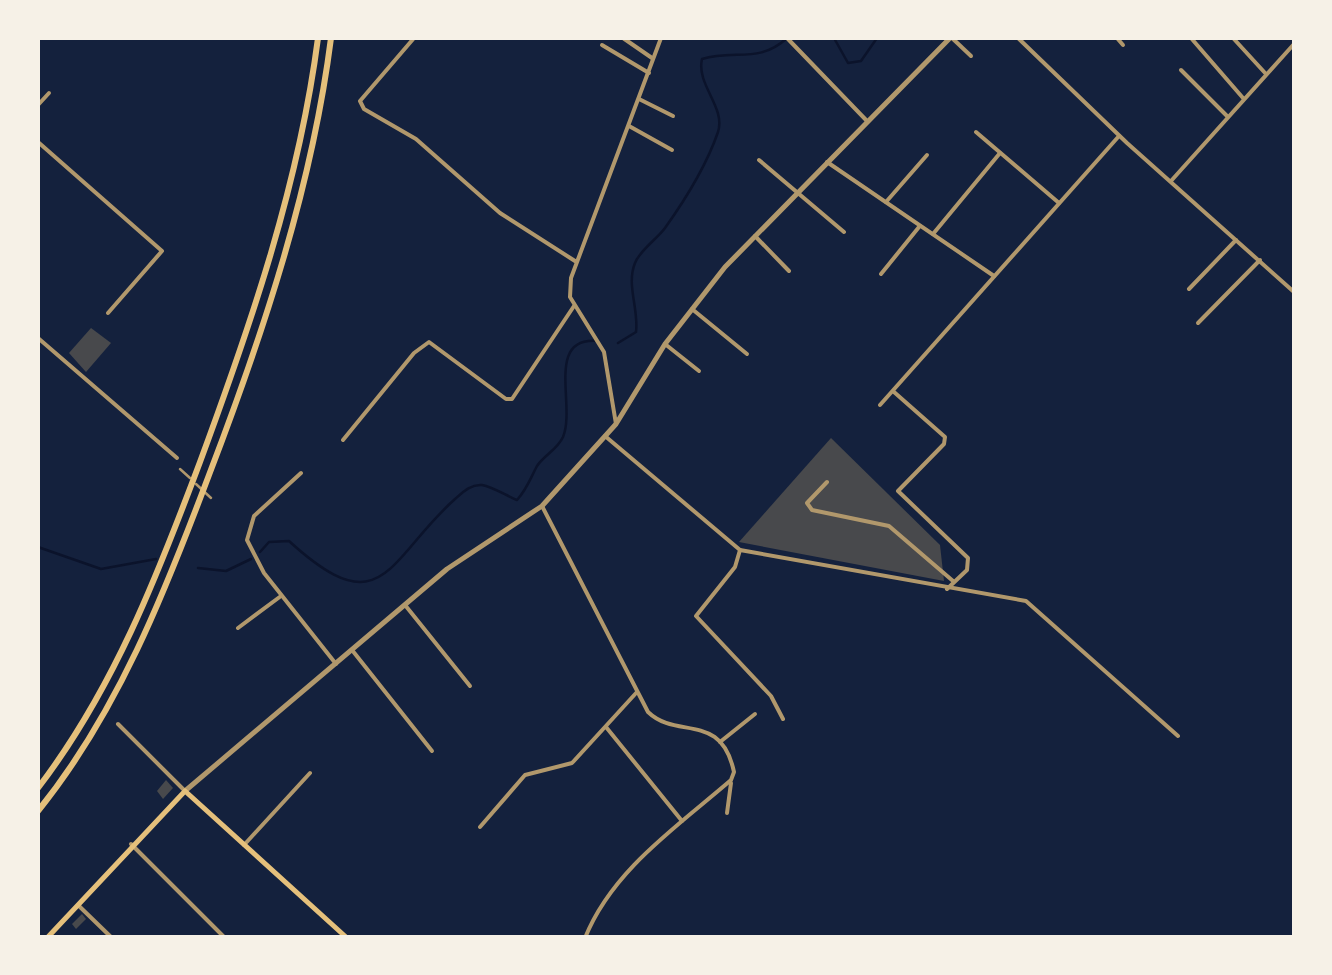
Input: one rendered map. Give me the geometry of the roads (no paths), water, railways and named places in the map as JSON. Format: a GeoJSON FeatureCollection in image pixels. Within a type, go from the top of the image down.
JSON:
{"type":"FeatureCollection","features":[{"type":"Feature","properties":{"kind":"highway"},"geometry":{"type":"LineString","coordinates":[[38,788],[92,710],[173,535],[235,368],[279,228],[318,38]]}},
{"type":"Feature","properties":{"kind":"highway"},"geometry":{"type":"LineString","coordinates":[[38,811],[94,731],[131,662],[216,458],[268,308],[300,192],[332,38]]}},
{"type":"Feature","properties":{"kind":"main road"},"geometry":{"type":"LineString","coordinates":[[47,938],[131,844],[185,791],[347,938]]}},
{"type":"Feature","properties":{"kind":"street"},"geometry":{"type":"LineString","coordinates":[[414,38],[368,87],[360,101],[364,109],[416,139],[500,212],[574,261]]}},
{"type":"Feature","properties":{"kind":"street"},"geometry":{"type":"LineString","coordinates":[[623,38],[654,59]]}},
{"type":"Feature","properties":{"kind":"street"},"geometry":{"type":"LineString","coordinates":[[616,424],[604,352],[570,297],[574,261],[630,126],[661,38]]}},
{"type":"Feature","properties":{"kind":"street"},"geometry":{"type":"LineString","coordinates":[[788,38],[867,121]]}},
{"type":"Feature","properties":{"kind":"street"},"geometry":{"type":"LineString","coordinates":[[118,724],[185,791],[447,569],[542,506],[616,424],[665,344],[755,236],[951,38],[971,56]]}},
{"type":"Feature","properties":{"kind":"street"},"geometry":{"type":"LineString","coordinates":[[1018,38],[1119,136],[1294,292]]}},
{"type":"Feature","properties":{"kind":"street"},"geometry":{"type":"LineString","coordinates":[[1117,38],[1123,44]]}},
{"type":"Feature","properties":{"kind":"street"},"geometry":{"type":"LineString","coordinates":[[1190,38],[1243,98]]}},
{"type":"Feature","properties":{"kind":"street"},"geometry":{"type":"LineString","coordinates":[[1233,38],[1266,74]]}},
{"type":"Feature","properties":{"kind":"street"},"geometry":{"type":"LineString","coordinates":[[1170,182],[1294,44]]}},
{"type":"Feature","properties":{"kind":"street"},"geometry":{"type":"LineString","coordinates":[[602,45],[649,73]]}},
{"type":"Feature","properties":{"kind":"street"},"geometry":{"type":"LineString","coordinates":[[1181,70],[1227,116]]}},
{"type":"Feature","properties":{"kind":"street"},"geometry":{"type":"LineString","coordinates":[[38,105],[49,93]]}},
{"type":"Feature","properties":{"kind":"street"},"geometry":{"type":"LineString","coordinates":[[640,98],[673,116]]}},
{"type":"Feature","properties":{"kind":"street"},"geometry":{"type":"LineString","coordinates":[[630,126],[672,150]]}},
{"type":"Feature","properties":{"kind":"street"},"geometry":{"type":"LineString","coordinates":[[976,132],[1059,203]]}},
{"type":"Feature","properties":{"kind":"street"},"geometry":{"type":"LineString","coordinates":[[880,404],[1119,136]]}},
{"type":"Feature","properties":{"kind":"street"},"geometry":{"type":"LineString","coordinates":[[38,142],[162,251],[108,313]]}},
{"type":"Feature","properties":{"kind":"street"},"geometry":{"type":"LineString","coordinates":[[932,234],[1000,153]]}},
{"type":"Feature","properties":{"kind":"street"},"geometry":{"type":"LineString","coordinates":[[886,202],[926,155]]}},
{"type":"Feature","properties":{"kind":"street"},"geometry":{"type":"LineString","coordinates":[[759,160],[844,232]]}},
{"type":"Feature","properties":{"kind":"street"},"geometry":{"type":"LineString","coordinates":[[827,162],[994,276]]}},
{"type":"Feature","properties":{"kind":"street"},"geometry":{"type":"LineString","coordinates":[[881,274],[920,226]]}},
{"type":"Feature","properties":{"kind":"street"},"geometry":{"type":"LineString","coordinates":[[755,236],[789,270]]}},
{"type":"Feature","properties":{"kind":"street"},"geometry":{"type":"LineString","coordinates":[[1188,289],[1236,240]]}},
{"type":"Feature","properties":{"kind":"street"},"geometry":{"type":"LineString","coordinates":[[1198,323],[1260,260]]}},
{"type":"Feature","properties":{"kind":"street"},"geometry":{"type":"LineString","coordinates":[[342,440],[414,353],[429,342],[506,400],[512,398],[574,305]]}},
{"type":"Feature","properties":{"kind":"street"},"geometry":{"type":"LineString","coordinates":[[692,309],[747,354]]}},
{"type":"Feature","properties":{"kind":"street"},"geometry":{"type":"LineString","coordinates":[[38,338],[177,458]]}},
{"type":"Feature","properties":{"kind":"street"},"geometry":{"type":"LineString","coordinates":[[665,344],[699,370]]}},
{"type":"Feature","properties":{"kind":"street"},"geometry":{"type":"LineString","coordinates":[[892,390],[945,437],[944,444],[898,491],[968,558],[967,570],[947,589]]}},
{"type":"Feature","properties":{"kind":"street"},"geometry":{"type":"LineString","coordinates":[[606,436],[740,550],[1026,602],[1178,736]]}},
{"type":"Feature","properties":{"kind":"street"},"geometry":{"type":"LineString","coordinates":[[180,469],[210,498]]}},
{"type":"Feature","properties":{"kind":"street"},"geometry":{"type":"LineString","coordinates":[[301,473],[270,497],[247,530],[252,554],[336,664]]}},
{"type":"Feature","properties":{"kind":"street"},"geometry":{"type":"LineString","coordinates":[[827,482],[808,503],[812,510],[889,526],[954,582]]}},
{"type":"Feature","properties":{"kind":"street"},"geometry":{"type":"LineString","coordinates":[[542,506],[637,692],[655,719],[702,728],[720,742],[732,762],[728,812]]}},
{"type":"Feature","properties":{"kind":"street"},"geometry":{"type":"LineString","coordinates":[[740,550],[735,567],[696,614],[771,696],[783,719]]}},
{"type":"Feature","properties":{"kind":"street"},"geometry":{"type":"LineString","coordinates":[[238,628],[281,596]]}},
{"type":"Feature","properties":{"kind":"street"},"geometry":{"type":"LineString","coordinates":[[405,605],[470,686]]}},
{"type":"Feature","properties":{"kind":"street"},"geometry":{"type":"LineString","coordinates":[[352,650],[432,751]]}},
{"type":"Feature","properties":{"kind":"street"},"geometry":{"type":"LineString","coordinates":[[480,826],[525,775],[569,765],[637,692]]}},
{"type":"Feature","properties":{"kind":"street"},"geometry":{"type":"LineString","coordinates":[[720,742],[755,714]]}},
{"type":"Feature","properties":{"kind":"street"},"geometry":{"type":"LineString","coordinates":[[606,727],[683,821]]}},
{"type":"Feature","properties":{"kind":"street"},"geometry":{"type":"LineString","coordinates":[[244,844],[310,773]]}},
{"type":"Feature","properties":{"kind":"street"},"geometry":{"type":"LineString","coordinates":[[585,938],[627,871],[731,780]]}},
{"type":"Feature","properties":{"kind":"street"},"geometry":{"type":"LineString","coordinates":[[131,844],[226,938]]}},
{"type":"Feature","properties":{"kind":"street"},"geometry":{"type":"LineString","coordinates":[[78,906],[112,938]]}},
{"type":"Feature","properties":{"kind":"waterway"},"geometry":{"type":"LineString","coordinates":[[618,343],[636,332],[632,280],[635,263],[680,206],[718,132],[718,114],[703,78],[702,59],[767,51],[787,38]]}},
{"type":"Feature","properties":{"kind":"waterway"},"geometry":{"type":"LineString","coordinates":[[834,38],[848,63],[861,61],[877,38]]}},
{"type":"Feature","properties":{"kind":"waterway"},"geometry":{"type":"LineString","coordinates":[[260,552],[269,542],[289,541],[320,566],[345,579],[365,582],[382,575],[397,562],[432,522],[471,487],[486,486],[517,500],[537,466],[563,437],[565,376],[572,350],[581,343],[597,341]]}},
{"type":"Feature","properties":{"kind":"waterway"},"geometry":{"type":"LineString","coordinates":[[38,547],[101,569],[156,559]]}},
{"type":"Feature","properties":{"kind":"waterway"},"geometry":{"type":"LineString","coordinates":[[198,568],[226,571],[251,559]]}}]}
